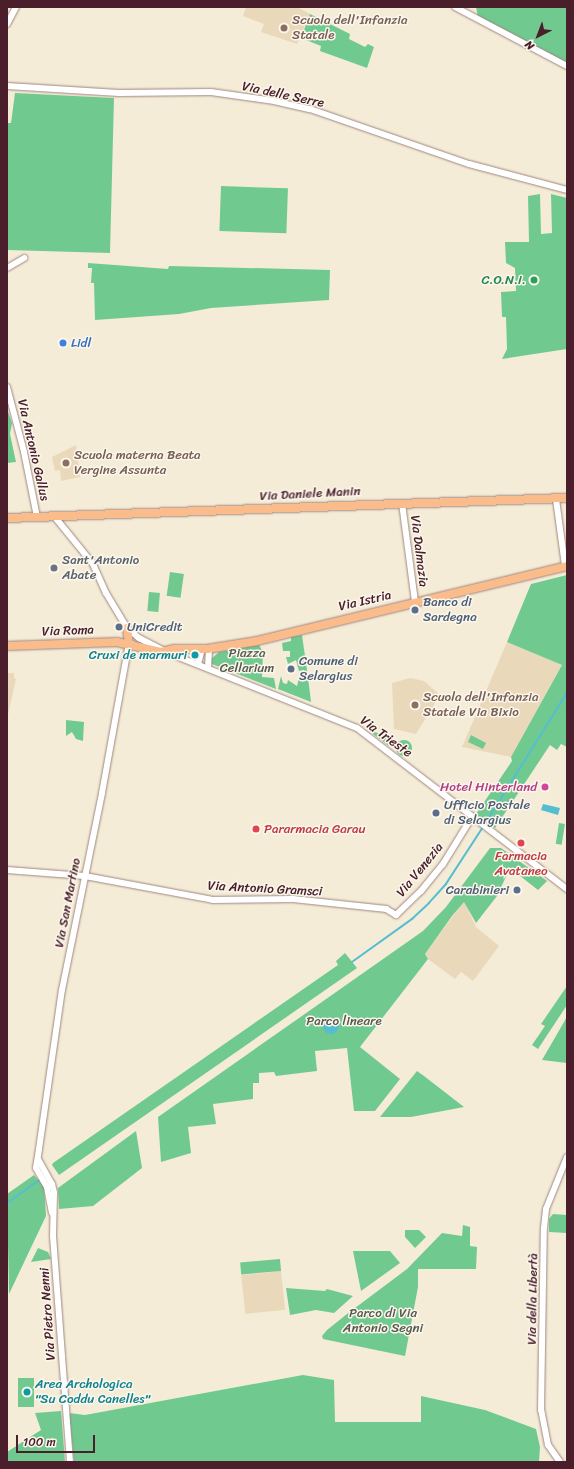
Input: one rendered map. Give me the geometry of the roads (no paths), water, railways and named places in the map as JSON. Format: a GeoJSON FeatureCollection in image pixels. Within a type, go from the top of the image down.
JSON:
{"type":"FeatureCollection","features":[{"type":"Feature","properties":{"kind":"main road","name":"Via Daniele Manin"},"geometry":{"type":"LineString","coordinates":[[7,518],[402,503],[556,500],[567,498]]}},
{"type":"Feature","properties":{"kind":"main road","name":"Via Istria"},"geometry":{"type":"LineString","coordinates":[[166,650],[206,649],[257,641],[566,566]]}},
{"type":"Feature","properties":{"kind":"main road"},"geometry":{"type":"LineString","coordinates":[[127,628],[129,644]]}},
{"type":"Feature","properties":{"kind":"main road","name":"Via Roma"},"geometry":{"type":"LineString","coordinates":[[7,646],[117,642],[161,652],[166,650]]}},
{"type":"Feature","properties":{"kind":"street"},"geometry":{"type":"LineString","coordinates":[[7,24],[16,7]]}},
{"type":"Feature","properties":{"kind":"street"},"geometry":{"type":"LineString","coordinates":[[455,7],[567,66]]}},
{"type":"Feature","properties":{"kind":"street","name":"Via delle Serre"},"geometry":{"type":"LineString","coordinates":[[7,86],[119,93],[211,92],[274,101],[310,109],[470,164],[567,190]]}},
{"type":"Feature","properties":{"kind":"street"},"geometry":{"type":"LineString","coordinates":[[7,268],[24,258]]}},
{"type":"Feature","properties":{"kind":"street","name":"Via Antonio Gallus"},"geometry":{"type":"LineString","coordinates":[[7,387],[24,452],[37,517]]}},
{"type":"Feature","properties":{"kind":"street"},"geometry":{"type":"LineString","coordinates":[[556,500],[566,566]]}},
{"type":"Feature","properties":{"kind":"street","name":"Via Dalmazia"},"geometry":{"type":"LineString","coordinates":[[402,503],[415,602]]}},
{"type":"Feature","properties":{"kind":"street"},"geometry":{"type":"LineString","coordinates":[[54,516],[93,564],[106,593],[127,628]]}},
{"type":"Feature","properties":{"kind":"street","name":"Via Trieste"},"geometry":{"type":"LineString","coordinates":[[127,628],[150,643],[198,664],[353,726],[567,889]]}},
{"type":"Feature","properties":{"kind":"street"},"geometry":{"type":"LineString","coordinates":[[129,644],[150,643]]}},
{"type":"Feature","properties":{"kind":"street","name":"Via San Martino"},"geometry":{"type":"LineString","coordinates":[[38,1159],[62,990],[129,644]]}},
{"type":"Feature","properties":{"kind":"street"},"geometry":{"type":"LineString","coordinates":[[198,664],[206,649]]}},
{"type":"Feature","properties":{"kind":"street"},"geometry":{"type":"LineString","coordinates":[[206,649],[208,668]]}},
{"type":"Feature","properties":{"kind":"street","name":"Via Venezia"},"geometry":{"type":"LineString","coordinates":[[396,915],[421,891],[443,864],[474,818]]}},
{"type":"Feature","properties":{"kind":"street","name":"Via Antonio Gramsci"},"geometry":{"type":"LineString","coordinates":[[7,870],[85,876],[213,900],[293,899],[386,909],[396,915]]}},
{"type":"Feature","properties":{"kind":"street","name":"Via della Libertà"},"geometry":{"type":"LineString","coordinates":[[560,1462],[548,1445],[541,1410],[544,1228],[546,1209],[567,1157]]}},
{"type":"Feature","properties":{"kind":"street","name":"Via Pietro Nenni"},"geometry":{"type":"LineString","coordinates":[[38,1159],[39,1169],[50,1185],[70,1462]]}},
{"type":"Feature","properties":{"kind":"water"},"geometry":{"type":"Polygon","coordinates":[[[543,804],[560,808],[558,815],[541,810],[543,804]]]}},
{"type":"Feature","properties":{"kind":"water"},"geometry":{"type":"Polygon","coordinates":[[[331,1018],[337,1020],[339,1026],[337,1032],[331,1034],[325,1032],[323,1026],[325,1020],[331,1018]]]}},
{"type":"Feature","properties":{"kind":"waterway"},"geometry":{"type":"LineString","coordinates":[[485,824],[567,693]]}},
{"type":"Feature","properties":{"kind":"waterway"},"geometry":{"type":"LineString","coordinates":[[352,962],[412,919],[429,903],[446,884],[483,827]]}},
{"type":"Feature","properties":{"kind":"waterway"},"geometry":{"type":"LineString","coordinates":[[7,1203],[40,1180]]}},
{"type":"Feature","properties":{"kind":"place","name":"Scuola dell'Infanzia Statale"},"geometry":{"type":"Point","coordinates":[284,28]}},
{"type":"Feature","properties":{"kind":"place","name":"C.O.N.I."},"geometry":{"type":"Point","coordinates":[534,280]}},
{"type":"Feature","properties":{"kind":"place","name":"Lidl"},"geometry":{"type":"Point","coordinates":[63,343]}},
{"type":"Feature","properties":{"kind":"place","name":"Scuola materna Beata Vergine Assunta"},"geometry":{"type":"Point","coordinates":[66,463]}},
{"type":"Feature","properties":{"kind":"place","name":"Sant'Antonio Abate"},"geometry":{"type":"Point","coordinates":[54,568]}},
{"type":"Feature","properties":{"kind":"place","name":"Banco di Sardegna"},"geometry":{"type":"Point","coordinates":[415,610]}},
{"type":"Feature","properties":{"kind":"place","name":"UniCredit"},"geometry":{"type":"Point","coordinates":[119,627]}},
{"type":"Feature","properties":{"kind":"place","name":"Cruxi de marmuri"},"geometry":{"type":"Point","coordinates":[195,655]}},
{"type":"Feature","properties":{"kind":"place","name":"Comune di Selargius"},"geometry":{"type":"Point","coordinates":[291,669]}},
{"type":"Feature","properties":{"kind":"place","name":"Scuola dell'Infanzia Statale Via Bixio"},"geometry":{"type":"Point","coordinates":[415,705]}},
{"type":"Feature","properties":{"kind":"place","name":"Hotel Hinterland"},"geometry":{"type":"Point","coordinates":[545,787]}},
{"type":"Feature","properties":{"kind":"place","name":"Ufficio Postale di Selargius"},"geometry":{"type":"Point","coordinates":[436,813]}},
{"type":"Feature","properties":{"kind":"place","name":"Pararmacia Garau"},"geometry":{"type":"Point","coordinates":[256,829]}},
{"type":"Feature","properties":{"kind":"place","name":"Farmacia Avataneo"},"geometry":{"type":"Point","coordinates":[521,843]}},
{"type":"Feature","properties":{"kind":"place","name":"Carabinieri"},"geometry":{"type":"Point","coordinates":[517,890]}},
{"type":"Feature","properties":{"kind":"place","name":"Area Archologica \"Su Coddu Canelles\""},"geometry":{"type":"Point","coordinates":[27,1392]}},
{"type":"Feature","properties":{"kind":"park label","name":"Piazza Cellarium"},"geometry":{"type":"Point","coordinates":[247,662]}},
{"type":"Feature","properties":{"kind":"park label","name":"Parco lineare"},"geometry":{"type":"Point","coordinates":[344,1021]}},
{"type":"Feature","properties":{"kind":"park label","name":"Parco di Via Antonio Segni"},"geometry":{"type":"Point","coordinates":[383,1322]}}]}
